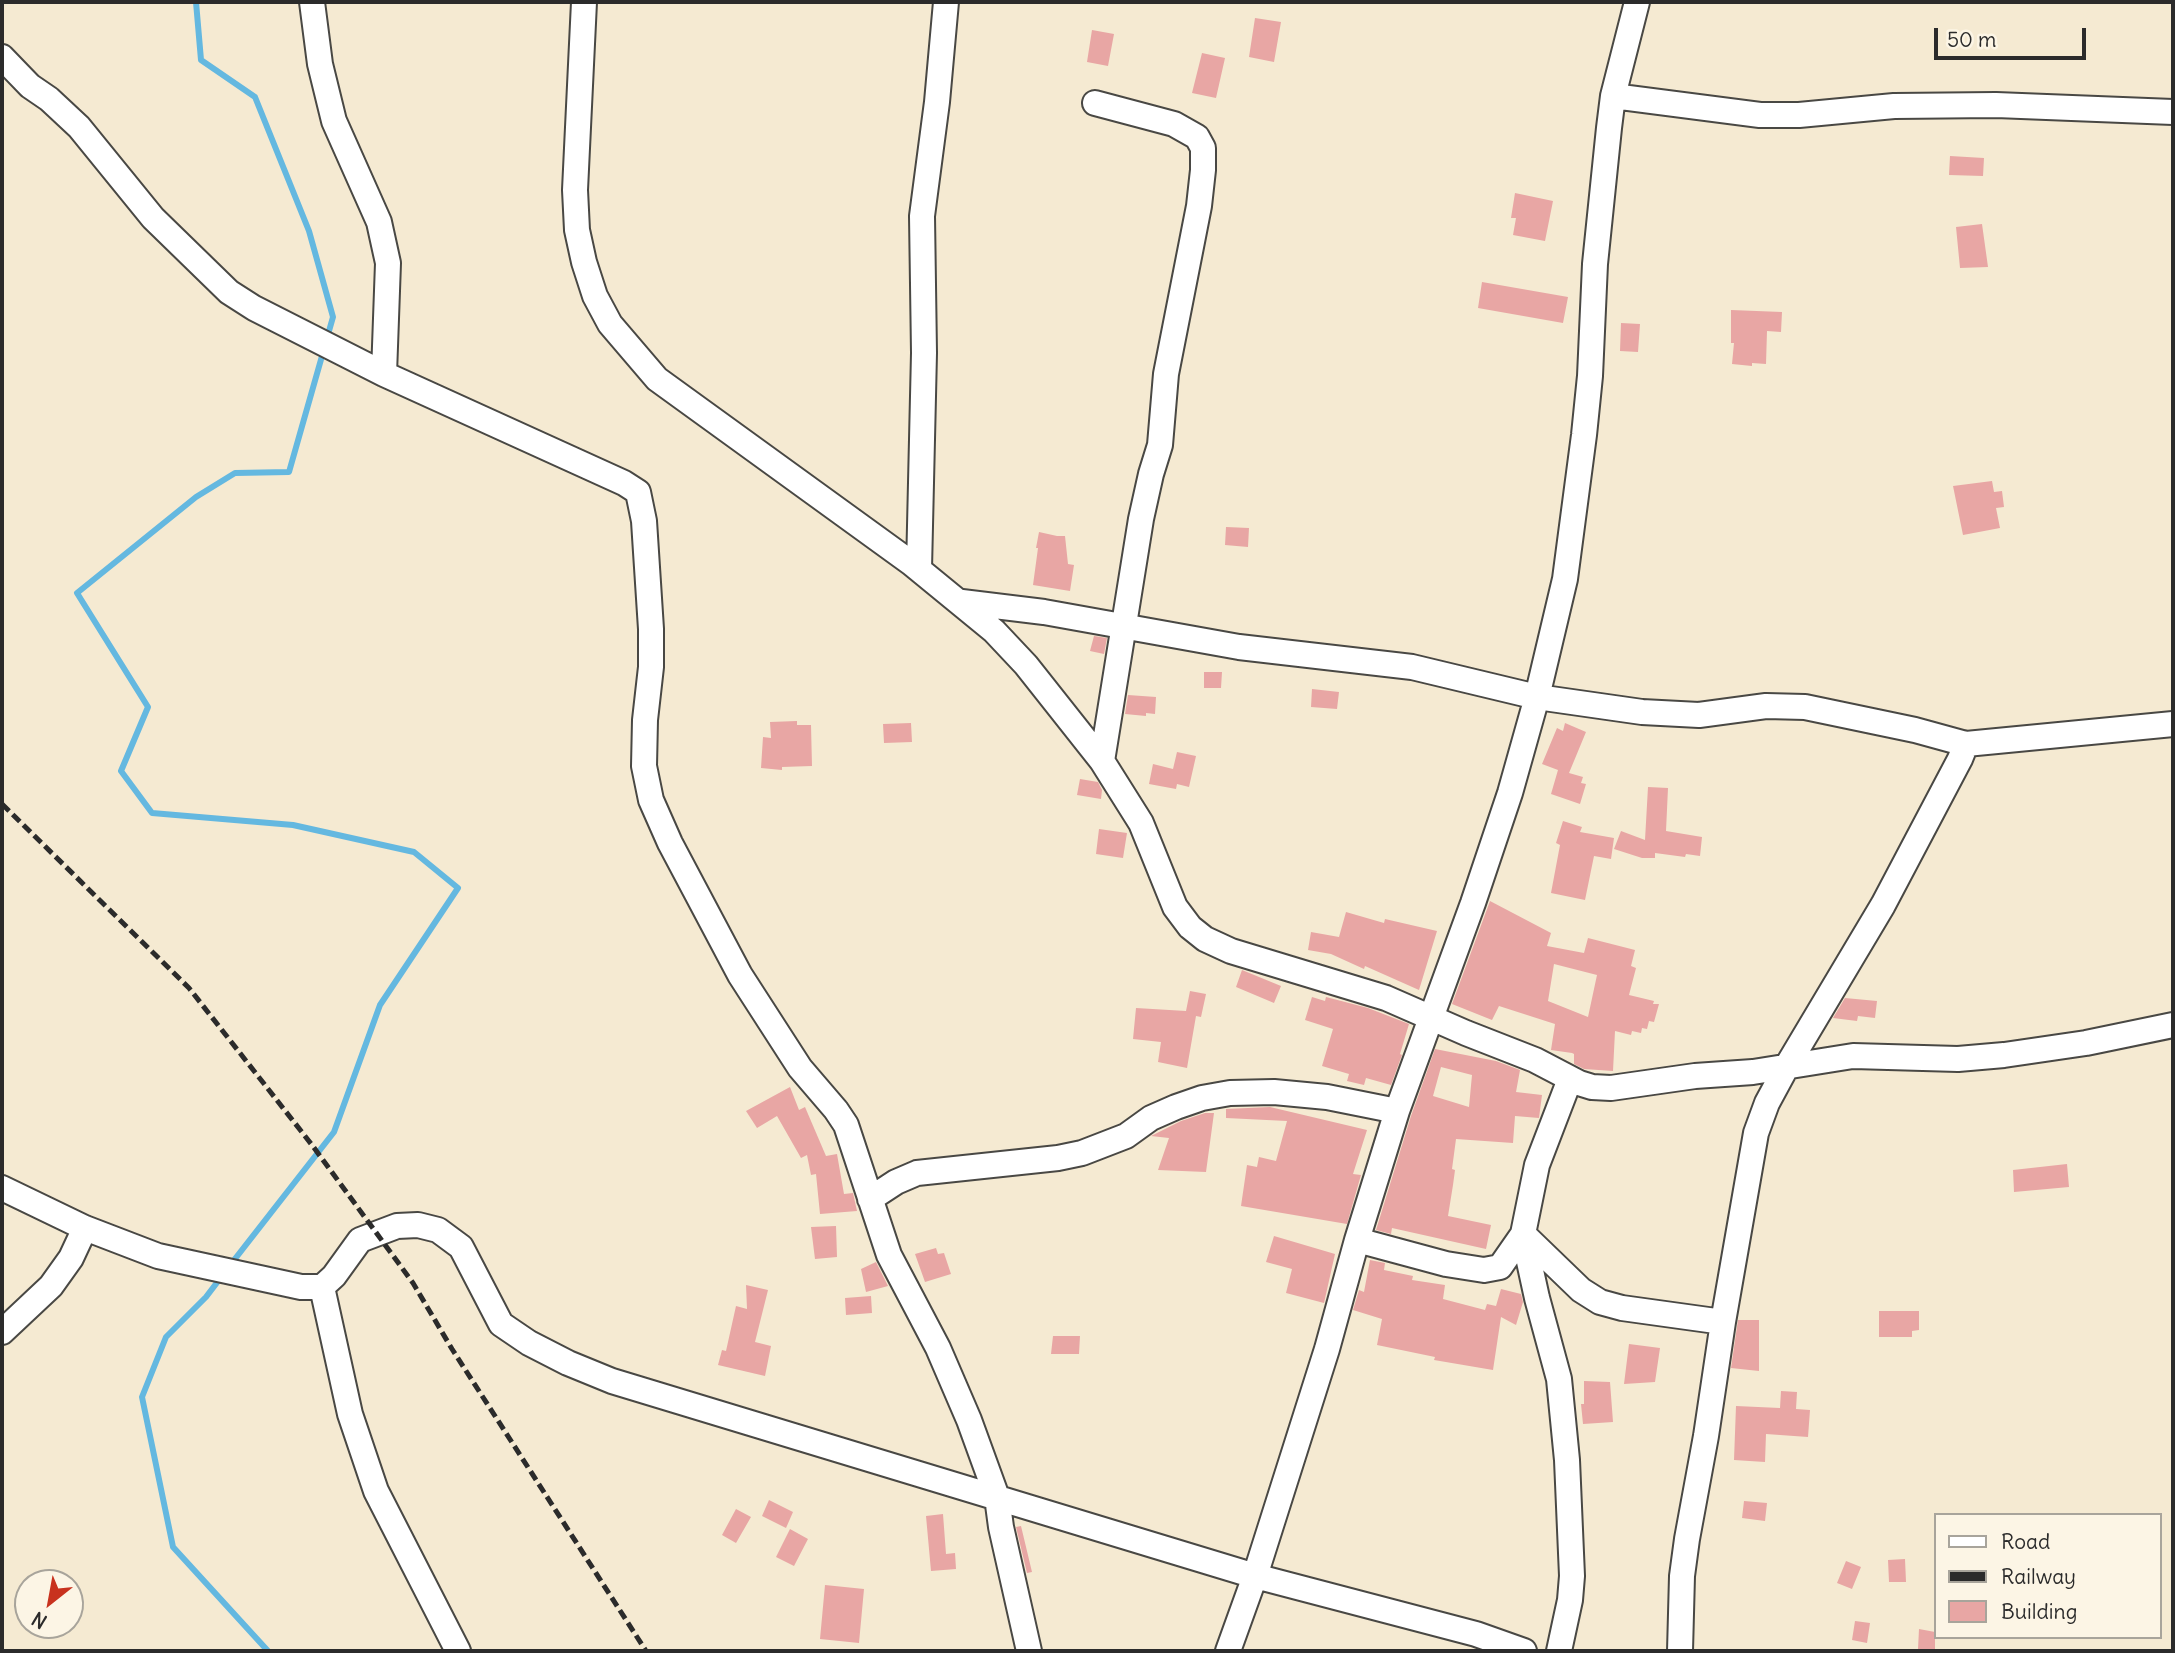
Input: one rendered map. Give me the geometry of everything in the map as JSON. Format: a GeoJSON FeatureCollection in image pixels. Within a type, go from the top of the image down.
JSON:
{"type":"FeatureCollection","features":[{"type":"Feature","properties":{"kind":"street"},"geometry":{"type":"LineString","coordinates":[[312,2],[320,64],[334,121],[379,222],[388,263],[384,374]]}},
{"type":"Feature","properties":{"kind":"street"},"geometry":{"type":"LineString","coordinates":[[584,2],[575,191],[577,230],[583,262],[610,324],[657,379],[919,569],[994,631],[1026,665],[1102,761],[1140,823],[1175,907],[1190,927],[1222,948],[1386,998],[1535,1060],[1570,1079],[1592,1087],[1611,1088],[1695,1076],[1753,1072],[1853,1056],[1958,1059],[2004,1055],[2086,1043],[2173,1025]]}},
{"type":"Feature","properties":{"kind":"street"},"geometry":{"type":"LineString","coordinates":[[919,569],[924,340],[922,216],[937,102],[946,2]]}},
{"type":"Feature","properties":{"kind":"street"},"geometry":{"type":"LineString","coordinates":[[1228,1651],[1255,1576],[1327,1349],[1397,1111],[1502,818],[1537,697],[1565,579],[1584,435],[1599,215],[1613,96],[1637,2]]}},
{"type":"Feature","properties":{"kind":"street"},"geometry":{"type":"LineString","coordinates":[[2,57],[30,86],[49,99],[79,127],[153,218],[220,284],[254,309],[384,374],[624,483],[638,492],[644,521],[651,629],[644,766],[651,800],[670,843],[740,975],[800,1068],[846,1125],[889,1255],[938,1348],[997,1496],[1001,1527],[1029,1651]]}},
{"type":"Feature","properties":{"kind":"street"},"geometry":{"type":"LineString","coordinates":[[1613,96],[1725,113],[1760,115],[1799,115],[1894,106],[1996,105],[2173,112]]}},
{"type":"Feature","properties":{"kind":"street"},"geometry":{"type":"LineString","coordinates":[[1095,103],[1174,124],[1197,137],[1203,148],[1199,206],[1166,373],[1160,445],[1141,519],[1102,761]]}},
{"type":"Feature","properties":{"kind":"street"},"geometry":{"type":"LineString","coordinates":[[962,602],[1125,625],[1239,647],[1412,667],[1537,697],[1672,715],[1711,714],[1766,706],[1805,707],[1915,730],[1966,744],[2173,724]]}},
{"type":"Feature","properties":{"kind":"street"},"geometry":{"type":"LineString","coordinates":[[1680,1651],[1683,1563],[1756,1133],[1767,1103],[1883,905],[1966,744]]}},
{"type":"Feature","properties":{"kind":"street"},"geometry":{"type":"LineString","coordinates":[[1357,1240],[1446,1264],[1484,1270],[1500,1267],[1523,1234],[1537,1165],[1570,1079]]}},
{"type":"Feature","properties":{"kind":"street"},"geometry":{"type":"LineString","coordinates":[[870,1199],[896,1182],[918,1173],[1082,1153],[1126,1136],[1151,1118],[1202,1098],[1230,1093],[1300,1094],[1397,1111]]}},
{"type":"Feature","properties":{"kind":"street"},"geometry":{"type":"LineString","coordinates":[[2,1188],[85,1228],[158,1256],[301,1287],[322,1287],[334,1276],[360,1240],[397,1226],[418,1225],[438,1230],[460,1247],[501,1324],[529,1343],[612,1381],[1255,1576],[1476,1634],[1513,1650]]}},
{"type":"Feature","properties":{"kind":"street"},"geometry":{"type":"LineString","coordinates":[[2,1332],[51,1286],[71,1258],[85,1228]]}},
{"type":"Feature","properties":{"kind":"street"},"geometry":{"type":"LineString","coordinates":[[1523,1234],[1581,1290],[1600,1302],[1622,1308],[1723,1322]]}},
{"type":"Feature","properties":{"kind":"street"},"geometry":{"type":"LineString","coordinates":[[1523,1234],[1559,1379],[1567,1460],[1572,1576],[1570,1600],[1559,1651]]}},
{"type":"Feature","properties":{"kind":"street"},"geometry":{"type":"LineString","coordinates":[[322,1287],[350,1414],[376,1491],[458,1651]]}},
{"type":"Feature","properties":{"kind":"building"},"geometry":{"type":"Polygon","coordinates":[[[1255,18],[1281,22],[1274,62],[1249,57],[1255,18]]]}},
{"type":"Feature","properties":{"kind":"building"},"geometry":{"type":"Polygon","coordinates":[[[1092,30],[1114,34],[1108,66],[1087,62],[1092,30]]]}},
{"type":"Feature","properties":{"kind":"building"},"geometry":{"type":"Polygon","coordinates":[[[1202,53],[1225,58],[1216,98],[1192,93],[1202,53]]]}},
{"type":"Feature","properties":{"kind":"building"},"geometry":{"type":"Polygon","coordinates":[[[1950,156],[1984,158],[1983,176],[1949,175],[1950,156]]]}},
{"type":"Feature","properties":{"kind":"building"},"geometry":{"type":"Polygon","coordinates":[[[1515,193],[1553,201],[1545,241],[1513,235],[1516,218],[1511,218],[1515,193]]]}},
{"type":"Feature","properties":{"kind":"building"},"geometry":{"type":"Polygon","coordinates":[[[1982,224],[1988,267],[1960,268],[1956,227],[1982,224]]]}},
{"type":"Feature","properties":{"kind":"building"},"geometry":{"type":"Polygon","coordinates":[[[1482,282],[1568,297],[1563,323],[1478,308],[1482,282]]]}},
{"type":"Feature","properties":{"kind":"building"},"geometry":{"type":"Polygon","coordinates":[[[1731,310],[1782,312],[1781,332],[1767,331],[1766,364],[1732,364],[1734,343],[1731,343],[1731,310]]]}},
{"type":"Feature","properties":{"kind":"building"},"geometry":{"type":"Polygon","coordinates":[[[1621,323],[1640,324],[1638,352],[1620,351],[1621,323]]]}},
{"type":"Feature","properties":{"kind":"building"},"geometry":{"type":"Polygon","coordinates":[[[1992,481],[1994,492],[2002,491],[2004,507],[1996,508],[2000,528],[1963,535],[1953,486],[1992,481]]]}},
{"type":"Feature","properties":{"kind":"building"},"geometry":{"type":"Polygon","coordinates":[[[1226,527],[1249,528],[1248,547],[1225,545],[1226,527]]]}},
{"type":"Feature","properties":{"kind":"building"},"geometry":{"type":"Polygon","coordinates":[[[1039,532],[1065,536],[1068,564],[1074,565],[1070,591],[1033,585],[1039,532]]]}},
{"type":"Feature","properties":{"kind":"building"},"geometry":{"type":"Polygon","coordinates":[[[1094,636],[1107,638],[1104,654],[1090,651],[1094,636]]]}},
{"type":"Feature","properties":{"kind":"building"},"geometry":{"type":"Polygon","coordinates":[[[1204,672],[1222,672],[1221,688],[1204,688],[1204,672]]]}},
{"type":"Feature","properties":{"kind":"building"},"geometry":{"type":"Polygon","coordinates":[[[1312,689],[1339,692],[1337,709],[1311,707],[1312,689]]]}},
{"type":"Feature","properties":{"kind":"building"},"geometry":{"type":"Polygon","coordinates":[[[1128,695],[1156,697],[1155,714],[1125,714],[1128,695]]]}},
{"type":"Feature","properties":{"kind":"building"},"geometry":{"type":"Polygon","coordinates":[[[797,721],[797,725],[811,725],[812,766],[782,767],[782,770],[761,768],[763,737],[771,738],[770,722],[797,721]]]}},
{"type":"Feature","properties":{"kind":"building"},"geometry":{"type":"Polygon","coordinates":[[[911,723],[912,742],[884,743],[883,724],[911,723]]]}},
{"type":"Feature","properties":{"kind":"building"},"geometry":{"type":"Polygon","coordinates":[[[1565,723],[1586,732],[1569,773],[1583,777],[1581,783],[1586,784],[1580,804],[1551,794],[1558,770],[1542,764],[1557,728],[1563,731],[1565,723]]]}},
{"type":"Feature","properties":{"kind":"building"},"geometry":{"type":"Polygon","coordinates":[[[1177,752],[1196,756],[1189,787],[1177,784],[1176,789],[1149,784],[1153,764],[1173,769],[1177,752]]]}},
{"type":"Feature","properties":{"kind":"building"},"geometry":{"type":"Polygon","coordinates":[[[1080,779],[1098,782],[1102,790],[1101,799],[1077,795],[1080,779]]]}},
{"type":"Feature","properties":{"kind":"building"},"geometry":{"type":"Polygon","coordinates":[[[1648,787],[1668,788],[1666,831],[1702,837],[1700,856],[1655,853],[1655,858],[1642,858],[1614,849],[1621,831],[1645,840],[1648,787]]]}},
{"type":"Feature","properties":{"kind":"building"},"geometry":{"type":"Polygon","coordinates":[[[1563,821],[1582,827],[1580,832],[1614,838],[1611,859],[1594,856],[1585,900],[1551,893],[1560,845],[1556,843],[1563,821]]]}},
{"type":"Feature","properties":{"kind":"building"},"geometry":{"type":"Polygon","coordinates":[[[1099,829],[1127,833],[1123,858],[1096,854],[1099,829]]]}},
{"type":"Feature","properties":{"kind":"building"},"geometry":{"type":"Polygon","coordinates":[[[1490,901],[1551,933],[1547,946],[1584,953],[1588,938],[1635,950],[1631,966],[1636,968],[1629,995],[1659,1004],[1654,1022],[1649,1021],[1647,1029],[1642,1028],[1641,1033],[1632,1031],[1631,1035],[1615,1031],[1613,1071],[1584,1069],[1574,1064],[1574,1054],[1551,1050],[1555,1024],[1499,1006],[1492,1020],[1452,1004],[1490,901]],[[1554,964],[1548,1001],[1588,1017],[1597,975],[1554,964]]]}},
{"type":"Feature","properties":{"kind":"building"},"geometry":{"type":"Polygon","coordinates":[[[1346,912],[1384,923],[1385,919],[1437,931],[1419,990],[1365,966],[1364,969],[1331,954],[1308,950],[1311,932],[1339,937],[1346,912]]]}},
{"type":"Feature","properties":{"kind":"building"},"geometry":{"type":"Polygon","coordinates":[[[1242,970],[1281,986],[1274,1003],[1236,987],[1242,970]]]}},
{"type":"Feature","properties":{"kind":"building"},"geometry":{"type":"Polygon","coordinates":[[[1190,991],[1206,994],[1201,1017],[1196,1016],[1187,1068],[1158,1062],[1161,1042],[1133,1039],[1136,1008],[1186,1011],[1190,991]]]}},
{"type":"Feature","properties":{"kind":"building"},"geometry":{"type":"Polygon","coordinates":[[[1312,997],[1325,1001],[1326,997],[1368,1008],[1409,1024],[1391,1085],[1366,1078],[1364,1085],[1347,1081],[1349,1074],[1322,1066],[1333,1029],[1305,1020],[1312,997]]]}},
{"type":"Feature","properties":{"kind":"building"},"geometry":{"type":"Polygon","coordinates":[[[1845,998],[1877,1001],[1875,1018],[1858,1016],[1857,1021],[1833,1018],[1845,998]]]}},
{"type":"Feature","properties":{"kind":"building"},"geometry":{"type":"Polygon","coordinates":[[[1435,1049],[1496,1061],[1520,1070],[1516,1092],[1542,1095],[1539,1118],[1515,1116],[1513,1143],[1456,1139],[1452,1169],[1455,1170],[1448,1216],[1491,1225],[1486,1249],[1392,1228],[1391,1234],[1376,1230],[1435,1049]],[[1441,1067],[1433,1096],[1469,1107],[1472,1075],[1441,1067]]]}},
{"type":"Feature","properties":{"kind":"building"},"geometry":{"type":"Polygon","coordinates":[[[790,1087],[799,1110],[805,1107],[826,1156],[837,1154],[844,1194],[853,1193],[857,1211],[820,1214],[816,1174],[811,1175],[807,1155],[801,1158],[777,1116],[757,1128],[746,1111],[790,1087]]]}},
{"type":"Feature","properties":{"kind":"building"},"geometry":{"type":"Polygon","coordinates":[[[1270,1107],[1367,1130],[1353,1174],[1361,1175],[1347,1224],[1241,1206],[1247,1165],[1257,1167],[1259,1157],[1276,1161],[1287,1121],[1226,1118],[1226,1109],[1270,1107]]]}},
{"type":"Feature","properties":{"kind":"building"},"geometry":{"type":"Polygon","coordinates":[[[1205,1113],[1214,1113],[1206,1172],[1158,1170],[1169,1138],[1151,1136],[1205,1113]]]}},
{"type":"Feature","properties":{"kind":"building"},"geometry":{"type":"Polygon","coordinates":[[[2067,1164],[2069,1187],[2014,1192],[2013,1170],[2067,1164]]]}},
{"type":"Feature","properties":{"kind":"building"},"geometry":{"type":"Polygon","coordinates":[[[836,1226],[837,1257],[815,1259],[811,1227],[836,1226]]]}},
{"type":"Feature","properties":{"kind":"building"},"geometry":{"type":"Polygon","coordinates":[[[1274,1236],[1335,1254],[1324,1303],[1286,1293],[1292,1269],[1266,1262],[1274,1236]]]}},
{"type":"Feature","properties":{"kind":"building"},"geometry":{"type":"Polygon","coordinates":[[[936,1248],[938,1254],[944,1253],[951,1274],[925,1282],[915,1254],[936,1248]]]}},
{"type":"Feature","properties":{"kind":"building"},"geometry":{"type":"Polygon","coordinates":[[[1370,1260],[1385,1263],[1384,1270],[1413,1276],[1412,1280],[1445,1285],[1443,1299],[1485,1310],[1487,1304],[1496,1306],[1501,1289],[1521,1294],[1523,1302],[1516,1325],[1501,1317],[1493,1370],[1434,1360],[1435,1357],[1377,1345],[1382,1319],[1353,1310],[1359,1290],[1364,1292],[1370,1260]]]}},
{"type":"Feature","properties":{"kind":"building"},"geometry":{"type":"Polygon","coordinates":[[[876,1262],[888,1286],[866,1292],[861,1269],[876,1262]]]}},
{"type":"Feature","properties":{"kind":"building"},"geometry":{"type":"Polygon","coordinates":[[[746,1285],[768,1290],[755,1342],[771,1346],[765,1376],[718,1365],[722,1350],[726,1351],[736,1306],[747,1309],[746,1285]]]}},
{"type":"Feature","properties":{"kind":"building"},"geometry":{"type":"Polygon","coordinates":[[[871,1296],[872,1313],[846,1315],[845,1298],[871,1296]]]}},
{"type":"Feature","properties":{"kind":"building"},"geometry":{"type":"Polygon","coordinates":[[[1879,1311],[1919,1311],[1919,1330],[1912,1331],[1912,1337],[1879,1337],[1879,1311]]]}},
{"type":"Feature","properties":{"kind":"building"},"geometry":{"type":"Polygon","coordinates":[[[1738,1320],[1759,1320],[1759,1371],[1731,1368],[1738,1320]]]}},
{"type":"Feature","properties":{"kind":"building"},"geometry":{"type":"Polygon","coordinates":[[[1053,1336],[1080,1336],[1079,1354],[1051,1354],[1053,1336]]]}},
{"type":"Feature","properties":{"kind":"building"},"geometry":{"type":"Polygon","coordinates":[[[1629,1344],[1660,1348],[1655,1382],[1624,1384],[1629,1344]]]}},
{"type":"Feature","properties":{"kind":"building"},"geometry":{"type":"Polygon","coordinates":[[[1584,1381],[1610,1382],[1613,1422],[1583,1424],[1581,1404],[1584,1404],[1584,1381]]]}},
{"type":"Feature","properties":{"kind":"building"},"geometry":{"type":"Polygon","coordinates":[[[1781,1391],[1797,1392],[1796,1409],[1810,1410],[1808,1437],[1766,1434],[1765,1462],[1734,1460],[1736,1406],[1780,1408],[1781,1391]]]}},
{"type":"Feature","properties":{"kind":"building"},"geometry":{"type":"Polygon","coordinates":[[[769,1500],[793,1512],[786,1528],[762,1516],[769,1500]]]}},
{"type":"Feature","properties":{"kind":"building"},"geometry":{"type":"Polygon","coordinates":[[[1744,1501],[1767,1503],[1765,1521],[1742,1518],[1744,1501]]]}},
{"type":"Feature","properties":{"kind":"building"},"geometry":{"type":"Polygon","coordinates":[[[736,1509],[751,1517],[736,1543],[722,1535],[736,1509]]]}},
{"type":"Feature","properties":{"kind":"building"},"geometry":{"type":"Polygon","coordinates":[[[943,1514],[946,1554],[955,1553],[956,1569],[931,1571],[926,1516],[943,1514]]]}},
{"type":"Feature","properties":{"kind":"building"},"geometry":{"type":"Polygon","coordinates":[[[1021,1526],[1032,1572],[1027,1573],[1016,1527],[1021,1526]]]}},
{"type":"Feature","properties":{"kind":"building"},"geometry":{"type":"Polygon","coordinates":[[[790,1529],[808,1539],[794,1566],[776,1557],[790,1529]]]}},
{"type":"Feature","properties":{"kind":"building"},"geometry":{"type":"Polygon","coordinates":[[[1905,1559],[1906,1582],[1889,1582],[1888,1560],[1905,1559]]]}},
{"type":"Feature","properties":{"kind":"building"},"geometry":{"type":"Polygon","coordinates":[[[1846,1561],[1861,1567],[1852,1589],[1837,1583],[1846,1561]]]}},
{"type":"Feature","properties":{"kind":"building"},"geometry":{"type":"Polygon","coordinates":[[[825,1585],[864,1589],[859,1643],[820,1639],[825,1585]]]}},
{"type":"Feature","properties":{"kind":"building"},"geometry":{"type":"Polygon","coordinates":[[[1855,1621],[1870,1623],[1867,1643],[1852,1640],[1855,1621]]]}},
{"type":"Feature","properties":{"kind":"building"},"geometry":{"type":"Polygon","coordinates":[[[1919,1629],[1934,1632],[1935,1650],[1918,1649],[1919,1629]]]}},
{"type":"Feature","properties":{"kind":"waterway"},"geometry":{"type":"LineString","coordinates":[[196,2],[201,60],[255,97],[309,231],[333,317],[327,338]]}},
{"type":"Feature","properties":{"kind":"waterway"},"geometry":{"type":"LineString","coordinates":[[231,1264],[334,1132],[380,1005],[458,888],[414,852],[293,825],[152,813],[121,771],[148,707],[77,593],[196,497],[235,473],[289,472],[324,349]]}},
{"type":"Feature","properties":{"kind":"waterway"},"geometry":{"type":"LineString","coordinates":[[222,1276],[206,1297],[166,1337],[142,1397],[173,1547],[268,1651]]}},
{"type":"Feature","properties":{"kind":"railway"},"geometry":{"type":"LineString","coordinates":[[2,804],[189,988],[312,1145],[413,1283],[452,1349],[646,1651]]}}]}
